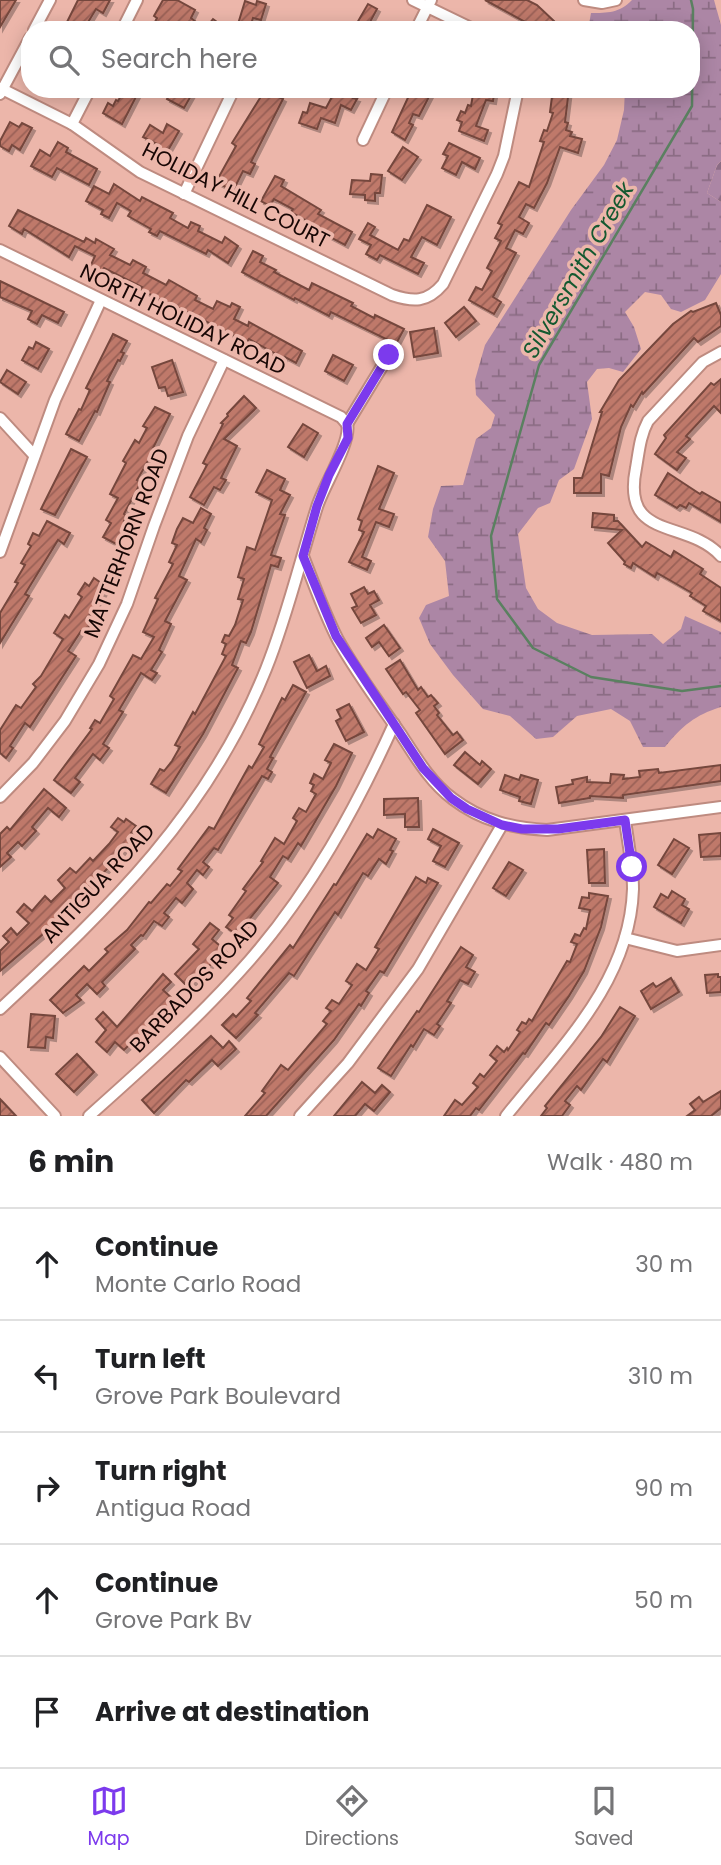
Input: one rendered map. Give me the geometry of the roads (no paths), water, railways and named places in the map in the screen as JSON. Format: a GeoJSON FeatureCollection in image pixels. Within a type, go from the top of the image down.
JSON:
{"type":"FeatureCollection","features":[{"type":"Feature","properties":{"kind":"street"},"geometry":{"type":"LineString","coordinates":[[39,21],[50,0]]}},
{"type":"Feature","properties":{"kind":"street"},"geometry":{"type":"LineString","coordinates":[[127,21],[138,0]]}},
{"type":"Feature","properties":{"kind":"street"},"geometry":{"type":"LineString","coordinates":[[413,0],[429,4],[459,21]]}},
{"type":"Feature","properties":{"kind":"street"},"geometry":{"type":"LineString","coordinates":[[584,0],[602,3],[616,0]]}},
{"type":"Feature","properties":{"kind":"street"},"geometry":{"type":"LineString","coordinates":[[420,21],[429,4]]}},
{"type":"Feature","properties":{"kind":"street"},"geometry":{"type":"LineString","coordinates":[[1,90],[21,54]]}},
{"type":"Feature","properties":{"kind":"street","name":"HOLIDAY HILL COURT"},"geometry":{"type":"LineString","coordinates":[[1,90],[72,124],[140,172],[392,295],[409,300],[424,300],[436,293],[443,284],[505,156],[516,98]]}},
{"type":"Feature","properties":{"kind":"street"},"geometry":{"type":"LineString","coordinates":[[72,124],[85,98]]}},
{"type":"Feature","properties":{"kind":"street"},"geometry":{"type":"LineString","coordinates":[[184,194],[230,98]]}},
{"type":"Feature","properties":{"kind":"street"},"geometry":{"type":"LineString","coordinates":[[362,140],[383,98]]}},
{"type":"Feature","properties":{"kind":"street","name":"NORTH HOLIDAY ROAD"},"geometry":{"type":"LineString","coordinates":[[0,250],[341,417],[347,424]]}},
{"type":"Feature","properties":{"kind":"street"},"geometry":{"type":"LineString","coordinates":[[0,552],[55,400],[101,300]]}},
{"type":"Feature","properties":{"kind":"street"},"geometry":{"type":"LineString","coordinates":[[721,352],[703,362],[648,421],[643,432],[632,484],[637,508],[648,520],[695,537],[709,544],[721,556]]}},
{"type":"Feature","properties":{"kind":"street","name":"ANTIGUA ROAD"},"geometry":{"type":"LineString","coordinates":[[0,1009],[133,880],[200,793],[266,670],[317,506],[348,438],[347,424],[389,355]]}},
{"type":"Feature","properties":{"kind":"street","name":"MATTERHORN ROAD"},"geometry":{"type":"LineString","coordinates":[[0,797],[33,763],[65,721],[99,664],[127,604],[153,526],[188,436],[224,360]]}},
{"type":"Feature","properties":{"kind":"street"},"geometry":{"type":"LineString","coordinates":[[0,418],[34,455]]}},
{"type":"Feature","properties":{"kind":"street"},"geometry":{"type":"LineString","coordinates":[[303,556],[336,636],[423,768],[451,798],[476,814],[502,825],[547,830],[721,807]]}},
{"type":"Feature","properties":{"kind":"street","name":"BARBADOS ROAD"},"geometry":{"type":"LineString","coordinates":[[89,1116],[205,1007],[272,932],[313,876],[336,838],[371,774],[394,724]]}},
{"type":"Feature","properties":{"kind":"street"},"geometry":{"type":"LineString","coordinates":[[506,1116],[594,1005],[613,971],[625,938],[633,891],[625,820]]}},
{"type":"Feature","properties":{"kind":"street"},"geometry":{"type":"LineString","coordinates":[[300,1116],[348,1063],[411,979],[502,825]]}},
{"type":"Feature","properties":{"kind":"street"},"geometry":{"type":"LineString","coordinates":[[625,938],[677,951],[721,945]]}},
{"type":"Feature","properties":{"kind":"street"},"geometry":{"type":"LineString","coordinates":[[0,1057],[55,1116]]}},
{"type":"Feature","properties":{"kind":"waterway","name":"Silversmith Creek"},"geometry":{"type":"LineString","coordinates":[[691,0],[693,21]]}},
{"type":"Feature","properties":{"kind":"waterway","name":"Silversmith Creek"},"geometry":{"type":"LineString","coordinates":[[692,98],[692,106],[539,365],[491,536],[497,599],[533,648],[591,677],[682,691],[721,686]]}}]}
